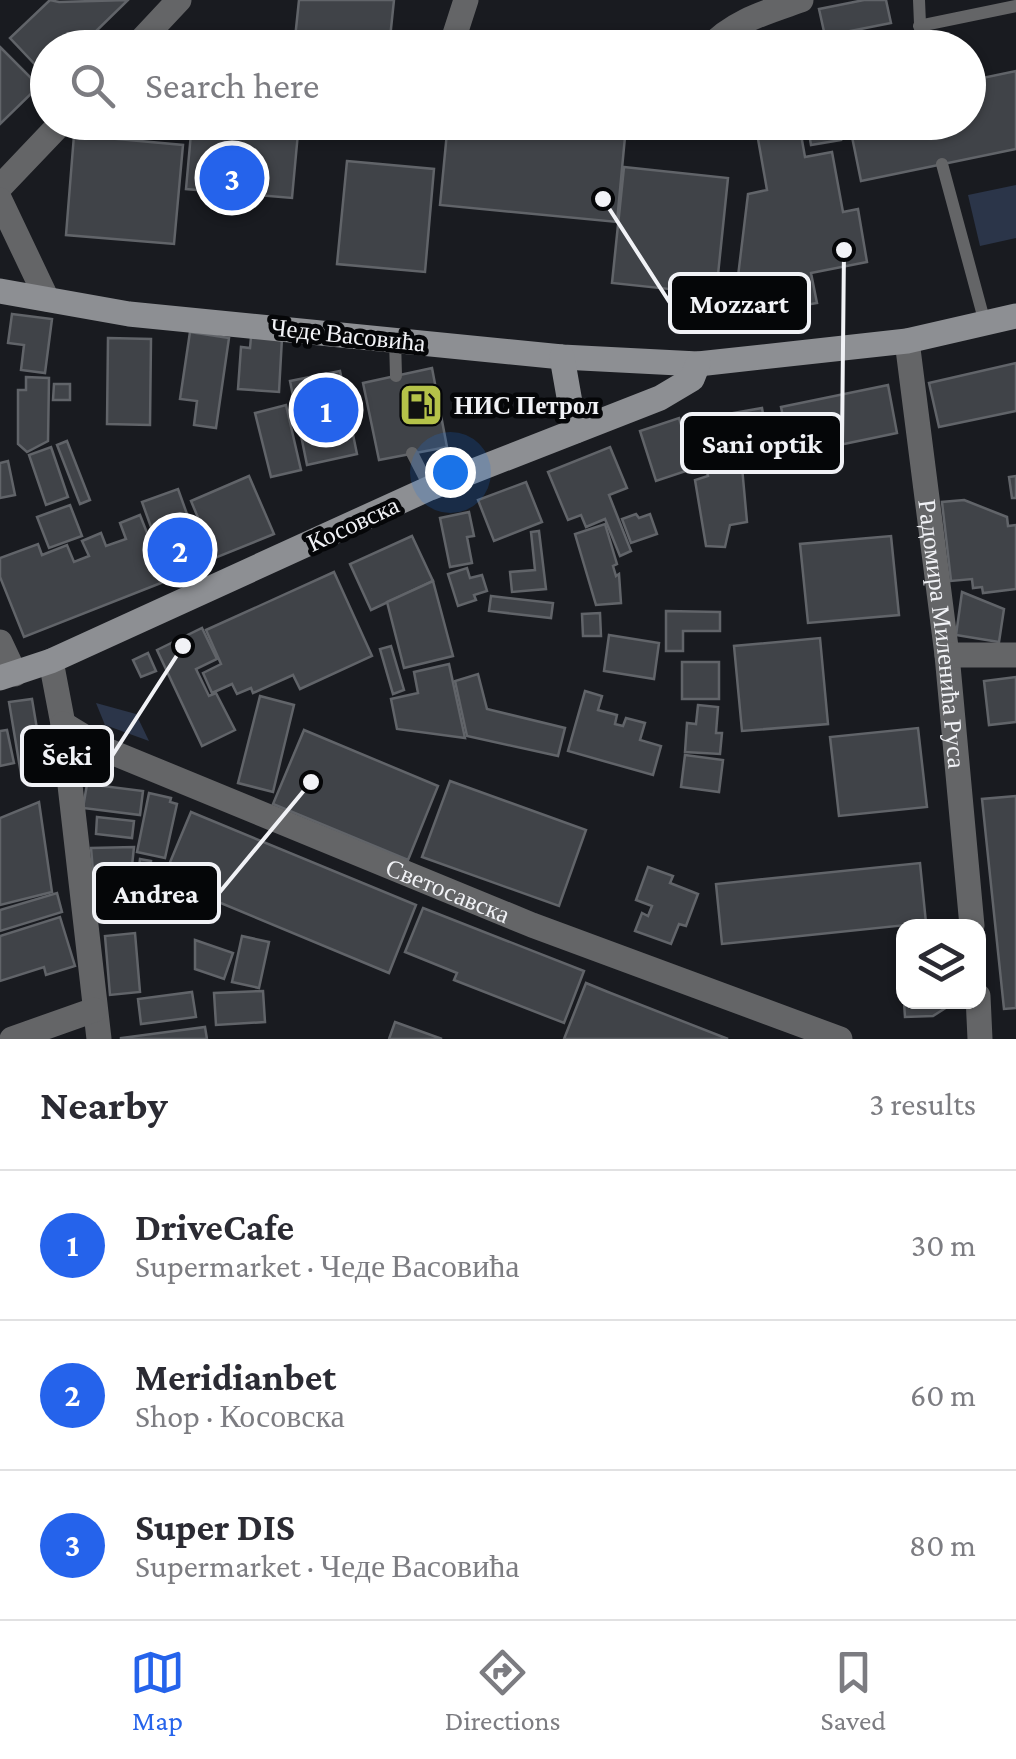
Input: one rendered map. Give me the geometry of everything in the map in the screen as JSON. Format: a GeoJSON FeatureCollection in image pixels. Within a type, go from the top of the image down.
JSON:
{"type":"FeatureCollection","features":[{"type":"Feature","properties":{"kind":"main road","name":"Чеде Васовића"},"geometry":{"type":"LineString","coordinates":[[0,291],[130,314],[562,358],[698,364],[907,341],[1016,316]]}},
{"type":"Feature","properties":{"kind":"main road"},"geometry":{"type":"LineString","coordinates":[[562,358],[575,431]]}},
{"type":"Feature","properties":{"kind":"main road","name":"Косовска"},"geometry":{"type":"LineString","coordinates":[[7,676],[51,661],[430,488],[683,386],[692,379],[698,364]]}},
{"type":"Feature","properties":{"kind":"street"},"geometry":{"type":"LineString","coordinates":[[151,30],[179,0]]}},
{"type":"Feature","properties":{"kind":"street"},"geometry":{"type":"LineString","coordinates":[[455,30],[466,0]]}},
{"type":"Feature","properties":{"kind":"street"},"geometry":{"type":"LineString","coordinates":[[727,30],[800,0]]}},
{"type":"Feature","properties":{"kind":"street"},"geometry":{"type":"LineString","coordinates":[[0,187],[45,140]]}},
{"type":"Feature","properties":{"kind":"street"},"geometry":{"type":"LineString","coordinates":[[0,200],[47,300]]}},
{"type":"Feature","properties":{"kind":"street","name":"Радомира Миленића Руса"},"geometry":{"type":"LineString","coordinates":[[907,341],[948,655],[971,919]]}},
{"type":"Feature","properties":{"kind":"street"},"geometry":{"type":"LineString","coordinates":[[0,642],[7,676]]}},
{"type":"Feature","properties":{"kind":"street"},"geometry":{"type":"LineString","coordinates":[[948,655],[1016,655]]}},
{"type":"Feature","properties":{"kind":"street"},"geometry":{"type":"LineString","coordinates":[[51,661],[63,724],[99,1039]]}},
{"type":"Feature","properties":{"kind":"street","name":"Светосавска"},"geometry":{"type":"LineString","coordinates":[[63,724],[104,749],[532,925],[840,1039]]}},
{"type":"Feature","properties":{"kind":"street"},"geometry":{"type":"LineString","coordinates":[[979,1009],[980,1039]]}},
{"type":"Feature","properties":{"kind":"street"},"geometry":{"type":"LineString","coordinates":[[12,1039],[94,1010]]}},
{"type":"Feature","properties":{"kind":"lane"},"geometry":{"type":"LineString","coordinates":[[919,0],[919,30]]}},
{"type":"Feature","properties":{"kind":"lane"},"geometry":{"type":"LineString","coordinates":[[919,26],[1016,6]]}},
{"type":"Feature","properties":{"kind":"lane"},"geometry":{"type":"LineString","coordinates":[[942,164],[985,323]]}},
{"type":"Feature","properties":{"kind":"lane"},"geometry":{"type":"LineString","coordinates":[[396,339],[396,376]]}},
{"type":"Feature","properties":{"kind":"lane"},"geometry":{"type":"LineString","coordinates":[[412,454],[430,488]]}},
{"type":"Feature","properties":{"kind":"shaded area"},"geometry":{"type":"Polygon","coordinates":[[[1016,185],[1016,238],[980,246],[968,195],[1016,185]]]}},
{"type":"Feature","properties":{"kind":"shaded area"},"geometry":{"type":"Polygon","coordinates":[[[96,703],[136,714],[149,741],[105,725],[96,703]]]}},
{"type":"Feature","properties":{"kind":"building"},"geometry":{"type":"Polygon","coordinates":[[[50,0],[128,0],[97,30],[30,30],[30,59],[10,38],[50,0]]]}},
{"type":"Feature","properties":{"kind":"building"},"geometry":{"type":"Polygon","coordinates":[[[299,0],[394,0],[391,30],[296,30],[299,0]]]}},
{"type":"Feature","properties":{"kind":"building"},"geometry":{"type":"Polygon","coordinates":[[[886,0],[891,23],[855,30],[824,30],[819,9],[886,0]]]}},
{"type":"Feature","properties":{"kind":"building"},"geometry":{"type":"Polygon","coordinates":[[[0,47],[30,77],[30,95],[0,124],[0,47]]]}},
{"type":"Feature","properties":{"kind":"building"},"geometry":{"type":"Polygon","coordinates":[[[1016,71],[1016,149],[861,181],[853,140],[986,140],[986,77],[1016,71]]]}},
{"type":"Feature","properties":{"kind":"building"},"geometry":{"type":"Polygon","coordinates":[[[74,140],[183,145],[174,244],[66,235],[74,140]]]}},
{"type":"Feature","properties":{"kind":"building"},"geometry":{"type":"Polygon","coordinates":[[[190,140],[297,140],[292,198],[186,189],[190,140]]]}},
{"type":"Feature","properties":{"kind":"building"},"geometry":{"type":"Polygon","coordinates":[[[446,140],[625,140],[617,222],[440,205],[446,140]]]}},
{"type":"Feature","properties":{"kind":"building"},"geometry":{"type":"Polygon","coordinates":[[[758,140],[802,140],[805,157],[832,152],[843,212],[858,209],[867,262],[811,273],[817,303],[770,311],[745,310],[735,301],[748,194],[767,190],[758,140]]]}},
{"type":"Feature","properties":{"kind":"building"},"geometry":{"type":"Polygon","coordinates":[[[810,140],[841,140],[811,145],[810,140]]]}},
{"type":"Feature","properties":{"kind":"building"},"geometry":{"type":"Polygon","coordinates":[[[347,161],[434,169],[425,272],[337,264],[347,161]]]}},
{"type":"Feature","properties":{"kind":"building"},"geometry":{"type":"Polygon","coordinates":[[[624,167],[728,178],[716,294],[612,283],[624,167]]]}},
{"type":"Feature","properties":{"kind":"building"},"geometry":{"type":"Polygon","coordinates":[[[12,314],[52,319],[45,373],[21,370],[24,345],[8,343],[12,314]]]}},
{"type":"Feature","properties":{"kind":"building"},"geometry":{"type":"Polygon","coordinates":[[[190,332],[229,338],[216,428],[194,425],[197,401],[180,399],[190,332]]]}},
{"type":"Feature","properties":{"kind":"building"},"geometry":{"type":"Polygon","coordinates":[[[251,337],[282,338],[279,392],[238,389],[241,347],[250,348],[251,337]]]}},
{"type":"Feature","properties":{"kind":"building"},"geometry":{"type":"Polygon","coordinates":[[[108,338],[151,339],[150,425],[107,424],[108,338]]]}},
{"type":"Feature","properties":{"kind":"building"},"geometry":{"type":"Polygon","coordinates":[[[1016,363],[1016,411],[939,427],[929,383],[1016,363]]]}},
{"type":"Feature","properties":{"kind":"building"},"geometry":{"type":"Polygon","coordinates":[[[432,368],[447,447],[379,460],[363,383],[432,368]]]}},
{"type":"Feature","properties":{"kind":"building"},"geometry":{"type":"Polygon","coordinates":[[[340,371],[357,454],[307,465],[290,381],[340,371]]]}},
{"type":"Feature","properties":{"kind":"building"},"geometry":{"type":"Polygon","coordinates":[[[26,377],[49,378],[48,441],[27,452],[18,444],[18,390],[26,390],[26,377]]]}},
{"type":"Feature","properties":{"kind":"building"},"geometry":{"type":"Polygon","coordinates":[[[54,384],[70,384],[70,400],[53,400],[54,384]]]}},
{"type":"Feature","properties":{"kind":"building"},"geometry":{"type":"Polygon","coordinates":[[[888,385],[897,433],[791,455],[781,407],[888,385]]]}},
{"type":"Feature","properties":{"kind":"building"},"geometry":{"type":"Polygon","coordinates":[[[286,405],[301,470],[271,477],[255,413],[286,405]]]}},
{"type":"Feature","properties":{"kind":"building"},"geometry":{"type":"Polygon","coordinates":[[[762,408],[771,462],[742,467],[747,522],[730,525],[725,547],[706,546],[695,480],[708,476],[694,420],[762,408]]]}},
{"type":"Feature","properties":{"kind":"building"},"geometry":{"type":"Polygon","coordinates":[[[679,418],[695,468],[656,481],[640,431],[679,418]]]}},
{"type":"Feature","properties":{"kind":"building"},"geometry":{"type":"Polygon","coordinates":[[[67,441],[90,500],[80,504],[57,445],[67,441]]]}},
{"type":"Feature","properties":{"kind":"building"},"geometry":{"type":"Polygon","coordinates":[[[51,447],[68,497],[46,505],[29,455],[51,447]]]}},
{"type":"Feature","properties":{"kind":"building"},"geometry":{"type":"Polygon","coordinates":[[[610,447],[627,488],[609,495],[631,551],[620,556],[605,519],[586,527],[581,515],[568,520],[548,472],[610,447]]]}},
{"type":"Feature","properties":{"kind":"building"},"geometry":{"type":"Polygon","coordinates":[[[8,461],[15,495],[0,498],[0,463],[8,461]]]}},
{"type":"Feature","properties":{"kind":"building"},"geometry":{"type":"Polygon","coordinates":[[[249,476],[274,534],[215,558],[191,501],[249,476]]]}},
{"type":"Feature","properties":{"kind":"building"},"geometry":{"type":"Polygon","coordinates":[[[1016,476],[1016,498],[1012,498],[1009,477],[1016,476]]]}},
{"type":"Feature","properties":{"kind":"building"},"geometry":{"type":"Polygon","coordinates":[[[526,482],[542,522],[494,541],[478,500],[526,482]]]}},
{"type":"Feature","properties":{"kind":"building"},"geometry":{"type":"Polygon","coordinates":[[[178,489],[201,553],[165,566],[142,502],[178,489]]]}},
{"type":"Feature","properties":{"kind":"building"},"geometry":{"type":"Polygon","coordinates":[[[964,500],[1007,517],[1008,526],[1016,525],[1016,589],[983,593],[982,587],[973,588],[972,579],[951,581],[942,502],[964,500]]]}},
{"type":"Feature","properties":{"kind":"building"},"geometry":{"type":"Polygon","coordinates":[[[70,505],[82,536],[49,548],[37,517],[70,505]]]}},
{"type":"Feature","properties":{"kind":"building"},"geometry":{"type":"Polygon","coordinates":[[[469,512],[474,536],[467,537],[472,563],[450,567],[440,518],[469,512]]]}},
{"type":"Feature","properties":{"kind":"building"},"geometry":{"type":"Polygon","coordinates":[[[636,514],[639,518],[650,514],[657,534],[631,543],[622,519],[636,514]]]}},
{"type":"Feature","properties":{"kind":"building"},"geometry":{"type":"Polygon","coordinates":[[[140,515],[166,581],[24,637],[0,577],[0,558],[38,544],[42,555],[67,545],[74,562],[89,556],[82,541],[101,533],[106,546],[126,539],[120,523],[140,515]]]}},
{"type":"Feature","properties":{"kind":"building"},"geometry":{"type":"Polygon","coordinates":[[[605,524],[617,564],[613,566],[616,576],[619,574],[621,603],[596,605],[575,534],[605,524]]]}},
{"type":"Feature","properties":{"kind":"building"},"geometry":{"type":"Polygon","coordinates":[[[539,531],[546,589],[512,592],[510,572],[535,570],[531,532],[539,531]]]}},
{"type":"Feature","properties":{"kind":"building"},"geometry":{"type":"Polygon","coordinates":[[[412,536],[433,581],[371,610],[350,564],[412,536]]]}},
{"type":"Feature","properties":{"kind":"building"},"geometry":{"type":"Polygon","coordinates":[[[891,536],[899,615],[808,623],[800,544],[891,536]]]}},
{"type":"Feature","properties":{"kind":"building"},"geometry":{"type":"Polygon","coordinates":[[[467,568],[470,578],[482,575],[487,591],[458,606],[448,574],[467,568]]]}},
{"type":"Feature","properties":{"kind":"building"},"geometry":{"type":"Polygon","coordinates":[[[334,572],[372,656],[300,689],[293,675],[253,693],[251,688],[237,694],[232,684],[212,693],[203,673],[221,664],[206,630],[334,572]]]}},
{"type":"Feature","properties":{"kind":"building"},"geometry":{"type":"Polygon","coordinates":[[[433,581],[453,656],[404,668],[387,602],[433,581]]]}},
{"type":"Feature","properties":{"kind":"building"},"geometry":{"type":"Polygon","coordinates":[[[962,592],[1004,609],[999,642],[956,635],[962,592]]]}},
{"type":"Feature","properties":{"kind":"building"},"geometry":{"type":"Polygon","coordinates":[[[491,596],[553,603],[551,618],[489,611],[491,596]]]}},
{"type":"Feature","properties":{"kind":"building"},"geometry":{"type":"Polygon","coordinates":[[[666,611],[720,612],[720,631],[683,631],[683,651],[666,651],[666,611]]]}},
{"type":"Feature","properties":{"kind":"building"},"geometry":{"type":"Polygon","coordinates":[[[600,613],[601,636],[583,636],[582,614],[600,613]]]}},
{"type":"Feature","properties":{"kind":"building"},"geometry":{"type":"Polygon","coordinates":[[[202,628],[217,659],[196,669],[209,696],[216,693],[235,730],[202,746],[157,650],[202,628]]]}},
{"type":"Feature","properties":{"kind":"building"},"geometry":{"type":"Polygon","coordinates":[[[609,635],[659,643],[654,679],[604,671],[609,635]]]}},
{"type":"Feature","properties":{"kind":"building"},"geometry":{"type":"Polygon","coordinates":[[[820,638],[828,724],[742,731],[734,646],[820,638]]]}},
{"type":"Feature","properties":{"kind":"building"},"geometry":{"type":"Polygon","coordinates":[[[391,646],[404,690],[393,694],[380,649],[391,646]]]}},
{"type":"Feature","properties":{"kind":"building"},"geometry":{"type":"Polygon","coordinates":[[[148,653],[156,671],[141,677],[133,660],[148,653]]]}},
{"type":"Feature","properties":{"kind":"building"},"geometry":{"type":"Polygon","coordinates":[[[682,662],[719,662],[719,699],[682,699],[682,662]]]}},
{"type":"Feature","properties":{"kind":"building"},"geometry":{"type":"Polygon","coordinates":[[[449,664],[465,738],[397,729],[391,699],[418,693],[414,672],[449,664]]]}},
{"type":"Feature","properties":{"kind":"building"},"geometry":{"type":"Polygon","coordinates":[[[478,674],[487,709],[565,728],[558,756],[467,736],[455,681],[478,674]]]}},
{"type":"Feature","properties":{"kind":"building"},"geometry":{"type":"Polygon","coordinates":[[[1016,677],[1016,722],[989,725],[984,681],[1016,677]]]}},
{"type":"Feature","properties":{"kind":"building"},"geometry":{"type":"Polygon","coordinates":[[[585,691],[602,696],[598,710],[617,715],[615,724],[623,726],[626,718],[645,723],[640,740],[661,746],[653,775],[568,751],[585,691]]]}},
{"type":"Feature","properties":{"kind":"building"},"geometry":{"type":"Polygon","coordinates":[[[260,696],[294,705],[273,792],[238,783],[260,696]]]}},
{"type":"Feature","properties":{"kind":"building"},"geometry":{"type":"Polygon","coordinates":[[[32,699],[45,777],[22,780],[9,702],[32,699]]]}},
{"type":"Feature","properties":{"kind":"building"},"geometry":{"type":"Polygon","coordinates":[[[698,705],[718,707],[716,733],[722,733],[720,754],[685,752],[687,723],[696,724],[698,705]]]}},
{"type":"Feature","properties":{"kind":"building"},"geometry":{"type":"Polygon","coordinates":[[[918,728],[927,807],[839,816],[830,737],[918,728]]]}},
{"type":"Feature","properties":{"kind":"building"},"geometry":{"type":"Polygon","coordinates":[[[7,730],[14,763],[0,766],[0,731],[7,730]]]}},
{"type":"Feature","properties":{"kind":"building"},"geometry":{"type":"Polygon","coordinates":[[[304,730],[438,786],[408,860],[273,804],[304,730]]]}},
{"type":"Feature","properties":{"kind":"building"},"geometry":{"type":"Polygon","coordinates":[[[685,755],[723,760],[719,792],[681,787],[685,755]]]}},
{"type":"Feature","properties":{"kind":"building"},"geometry":{"type":"Polygon","coordinates":[[[450,781],[586,830],[559,906],[422,857],[450,781]]]}},
{"type":"Feature","properties":{"kind":"building"},"geometry":{"type":"Polygon","coordinates":[[[87,784],[143,791],[140,815],[83,808],[87,784]]]}},
{"type":"Feature","properties":{"kind":"building"},"geometry":{"type":"Polygon","coordinates":[[[149,793],[171,798],[170,802],[177,804],[165,858],[137,852],[149,793]]]}},
{"type":"Feature","properties":{"kind":"building"},"geometry":{"type":"Polygon","coordinates":[[[1016,796],[1016,1008],[1004,1009],[982,799],[1016,796]]]}},
{"type":"Feature","properties":{"kind":"building"},"geometry":{"type":"Polygon","coordinates":[[[39,802],[52,892],[0,905],[0,818],[39,802]]]}},
{"type":"Feature","properties":{"kind":"building"},"geometry":{"type":"Polygon","coordinates":[[[191,812],[416,905],[389,973],[163,879],[191,812]]]}},
{"type":"Feature","properties":{"kind":"building"},"geometry":{"type":"Polygon","coordinates":[[[97,817],[134,821],[132,838],[96,834],[97,817]]]}},
{"type":"Feature","properties":{"kind":"building"},"geometry":{"type":"Polygon","coordinates":[[[134,847],[127,913],[97,917],[91,848],[134,847]]]}},
{"type":"Feature","properties":{"kind":"building"},"geometry":{"type":"Polygon","coordinates":[[[140,859],[151,861],[148,884],[156,885],[152,915],[133,913],[140,859]]]}},
{"type":"Feature","properties":{"kind":"building"},"geometry":{"type":"Polygon","coordinates":[[[920,863],[926,919],[896,919],[896,926],[722,944],[716,884],[920,863]]]}},
{"type":"Feature","properties":{"kind":"building"},"geometry":{"type":"Polygon","coordinates":[[[648,867],[673,876],[670,883],[698,894],[686,926],[679,924],[671,944],[635,931],[642,913],[648,916],[652,906],[636,900],[648,867]]]}},
{"type":"Feature","properties":{"kind":"building"},"geometry":{"type":"Polygon","coordinates":[[[57,893],[62,912],[0,931],[0,910],[57,893]]]}},
{"type":"Feature","properties":{"kind":"building"},"geometry":{"type":"Polygon","coordinates":[[[423,908],[584,971],[564,1023],[454,980],[457,973],[405,952],[423,908]]]}},
{"type":"Feature","properties":{"kind":"building"},"geometry":{"type":"Polygon","coordinates":[[[60,917],[75,966],[46,975],[44,967],[0,981],[0,936],[60,917]]]}},
{"type":"Feature","properties":{"kind":"building"},"geometry":{"type":"Polygon","coordinates":[[[135,933],[140,992],[110,995],[105,936],[135,933]]]}},
{"type":"Feature","properties":{"kind":"building"},"geometry":{"type":"Polygon","coordinates":[[[242,936],[269,942],[259,988],[232,982],[242,936]]]}},
{"type":"Feature","properties":{"kind":"building"},"geometry":{"type":"Polygon","coordinates":[[[195,940],[233,953],[224,979],[195,969],[195,940]]]}},
{"type":"Feature","properties":{"kind":"building"},"geometry":{"type":"Polygon","coordinates":[[[586,983],[608,992],[728,1039],[564,1039],[586,983]]]}},
{"type":"Feature","properties":{"kind":"building"},"geometry":{"type":"Polygon","coordinates":[[[263,991],[265,1022],[216,1025],[214,993],[263,991]]]}},
{"type":"Feature","properties":{"kind":"building"},"geometry":{"type":"Polygon","coordinates":[[[192,992],[196,1017],[141,1024],[138,999],[192,992]]]}},
{"type":"Feature","properties":{"kind":"building"},"geometry":{"type":"Polygon","coordinates":[[[904,1009],[944,1009],[933,1016],[905,1017],[904,1009]]]}},
{"type":"Feature","properties":{"kind":"building"},"geometry":{"type":"Polygon","coordinates":[[[395,1022],[442,1039],[389,1039],[395,1022]]]}},
{"type":"Feature","properties":{"kind":"building"},"geometry":{"type":"Polygon","coordinates":[[[205,1027],[207,1039],[121,1039],[121,1038],[205,1027]]]}},
{"type":"Feature","properties":{"kind":"place","name":"Super DIS"},"geometry":{"type":"Point","coordinates":[232,178]}},
{"type":"Feature","properties":{"kind":"place","name":"Mozzart"},"geometry":{"type":"Point","coordinates":[603,199]}},
{"type":"Feature","properties":{"kind":"place","name":"Sani optik"},"geometry":{"type":"Point","coordinates":[844,250]}},
{"type":"Feature","properties":{"kind":"place","name":"НИС Петрол"},"geometry":{"type":"Point","coordinates":[421,405]}},
{"type":"Feature","properties":{"kind":"place","name":"DriveCafe"},"geometry":{"type":"Point","coordinates":[326,410]}},
{"type":"Feature","properties":{"kind":"place","name":"Meridianbet"},"geometry":{"type":"Point","coordinates":[180,550]}},
{"type":"Feature","properties":{"kind":"place","name":"Šeki"},"geometry":{"type":"Point","coordinates":[183,646]}},
{"type":"Feature","properties":{"kind":"place","name":"Andrea"},"geometry":{"type":"Point","coordinates":[311,782]}}]}
